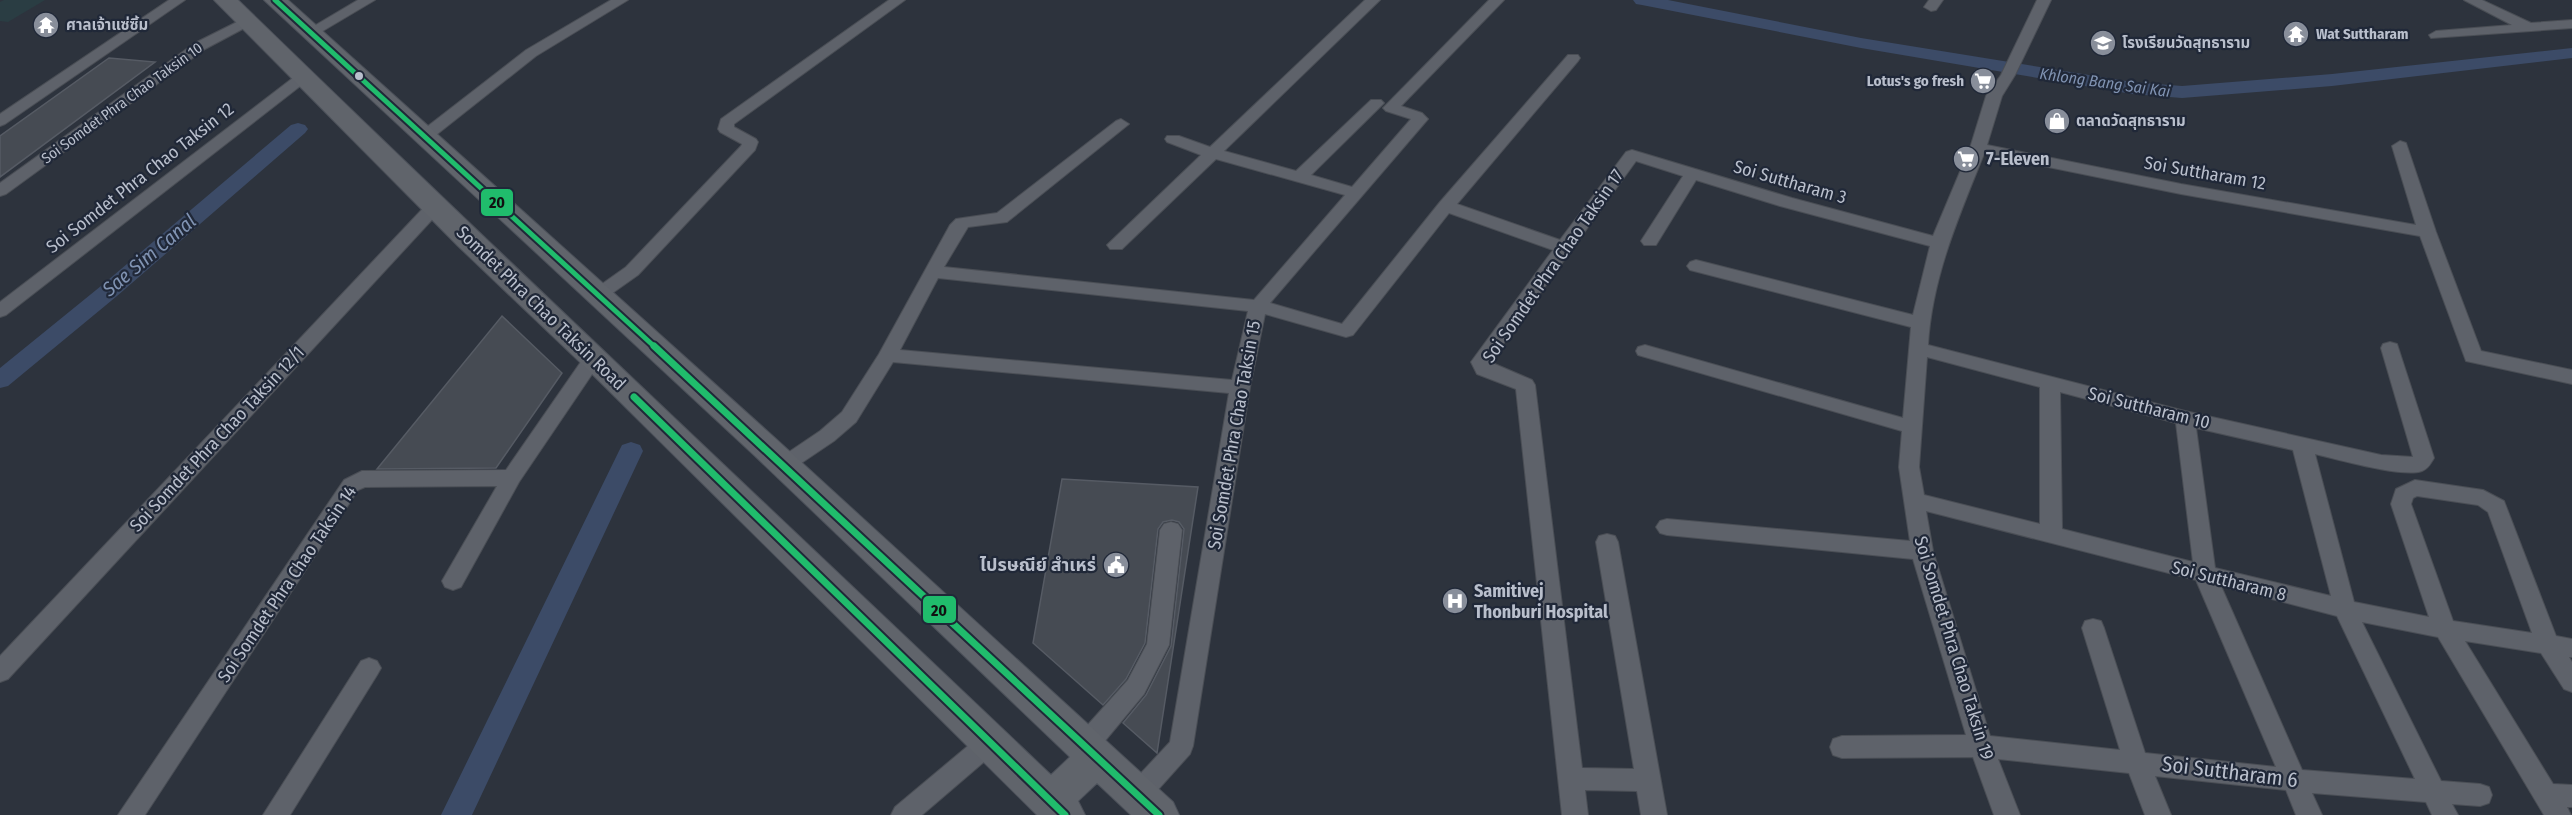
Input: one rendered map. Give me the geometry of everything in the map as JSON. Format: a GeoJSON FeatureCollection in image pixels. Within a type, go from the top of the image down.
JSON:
{"type":"FeatureCollection","features":[{"type":"Feature","properties":{"kind":"main road","name":"Somdet Phra Chao Taksin Road"},"geometry":{"type":"LineString","coordinates":[[225,0],[1058,808]]}},
{"type":"Feature","properties":{"kind":"main road"},"geometry":{"type":"LineString","coordinates":[[275,0],[784,465],[1148,805]]}},
{"type":"Feature","properties":{"kind":"main road"},"geometry":{"type":"LineString","coordinates":[[1058,808],[1091,752]]}},
{"type":"Feature","properties":{"kind":"street"},"geometry":{"type":"LineString","coordinates":[[0,121],[178,0]]}},
{"type":"Feature","properties":{"kind":"street"},"geometry":{"type":"LineString","coordinates":[[311,32],[368,0]]}},
{"type":"Feature","properties":{"kind":"street"},"geometry":{"type":"LineString","coordinates":[[425,136],[531,53],[621,0]]}},
{"type":"Feature","properties":{"kind":"street"},"geometry":{"type":"LineString","coordinates":[[598,295],[632,271],[749,147],[750,142],[726,129],[726,122],[898,0]]}},
{"type":"Feature","properties":{"kind":"street"},"geometry":{"type":"LineString","coordinates":[[1116,245],[1373,0]]}},
{"type":"Feature","properties":{"kind":"street","name":"Soi Somdet Phra Chao Taksin 15"},"geometry":{"type":"LineString","coordinates":[[1148,805],[1181,746],[1240,387],[1258,306],[1420,119],[1391,108],[1497,0]]}},
{"type":"Feature","properties":{"kind":"street","name":"Soi Somdet Phra Chao Taksin 19"},"geometry":{"type":"LineString","coordinates":[[2007,815],[1981,746],[1922,551],[1909,467],[1920,323],[1940,243],[1978,148],[1994,96],[2011,68],[2044,0]]}},
{"type":"Feature","properties":{"kind":"street"},"geometry":{"type":"LineString","coordinates":[[2470,0],[2529,27]]}},
{"type":"Feature","properties":{"kind":"street","name":"Soi Somdet Phra Chao Taksin 10"},"geometry":{"type":"LineString","coordinates":[[0,191],[200,46],[247,21]]}},
{"type":"Feature","properties":{"kind":"street"},"geometry":{"type":"LineString","coordinates":[[2436,35],[2572,24]]}},
{"type":"Feature","properties":{"kind":"street"},"geometry":{"type":"LineString","coordinates":[[934,272],[1258,306],[1346,331],[1446,206],[1573,58]]}},
{"type":"Feature","properties":{"kind":"street","name":"Soi Somdet Phra Chao Taksin 12"},"geometry":{"type":"LineString","coordinates":[[0,311],[303,77]]}},
{"type":"Feature","properties":{"kind":"street"},"geometry":{"type":"LineString","coordinates":[[1300,177],[1376,103]]}},
{"type":"Feature","properties":{"kind":"street"},"geometry":{"type":"LineString","coordinates":[[784,465],[827,436],[849,417],[888,355],[956,229],[962,223],[1001,218],[1121,124]]}},
{"type":"Feature","properties":{"kind":"street"},"geometry":{"type":"LineString","coordinates":[[1173,140],[1356,193]]}},
{"type":"Feature","properties":{"kind":"street"},"geometry":{"type":"LineString","coordinates":[[2400,146],[2427,232],[2473,356],[2572,377]]}},
{"type":"Feature","properties":{"kind":"street","name":"Soi Suttharam 12"},"geometry":{"type":"LineString","coordinates":[[1978,148],[2181,189],[2427,232]]}},
{"type":"Feature","properties":{"kind":"street","name":"Soi Suttharam 3"},"geometry":{"type":"LineString","coordinates":[[1632,155],[1786,202],[1940,243]]}},
{"type":"Feature","properties":{"kind":"street","name":"Soi Somdet Phra Chao Taksin 17"},"geometry":{"type":"LineString","coordinates":[[1575,815],[1525,385],[1484,369],[1480,362],[1632,155]]}},
{"type":"Feature","properties":{"kind":"street"},"geometry":{"type":"LineString","coordinates":[[1650,242],[1692,174]]}},
{"type":"Feature","properties":{"kind":"street","name":"Soi Somdet Phra Chao Taksin 12/1"},"geometry":{"type":"LineString","coordinates":[[0,672],[435,206]]}},
{"type":"Feature","properties":{"kind":"street"},"geometry":{"type":"LineString","coordinates":[[1446,206],[1565,248]]}},
{"type":"Feature","properties":{"kind":"street"},"geometry":{"type":"LineString","coordinates":[[1696,266],[1920,323]]}},
{"type":"Feature","properties":{"kind":"street","name":"Soi Suttharam 10"},"geometry":{"type":"LineString","coordinates":[[1919,349],[2186,418],[2380,462],[2418,465],[2424,458],[2390,348]]}},
{"type":"Feature","properties":{"kind":"street"},"geometry":{"type":"LineString","coordinates":[[1645,351],[1911,428]]}},
{"type":"Feature","properties":{"kind":"street"},"geometry":{"type":"LineString","coordinates":[[888,355],[1240,387]]}},
{"type":"Feature","properties":{"kind":"street"},"geometry":{"type":"LineString","coordinates":[[453,581],[512,477],[594,358]]}},
{"type":"Feature","properties":{"kind":"street"},"geometry":{"type":"LineString","coordinates":[[2050,383],[2051,536]]}},
{"type":"Feature","properties":{"kind":"street"},"geometry":{"type":"LineString","coordinates":[[2186,418],[2205,575],[2309,815]]}},
{"type":"Feature","properties":{"kind":"street"},"geometry":{"type":"LineString","coordinates":[[2302,444],[2345,609],[2445,815]]}},
{"type":"Feature","properties":{"kind":"street","name":"Soi Somdet Phra Chao Taksin 14"},"geometry":{"type":"LineString","coordinates":[[131,815],[351,485],[362,479],[512,477]]}},
{"type":"Feature","properties":{"kind":"street"},"geometry":{"type":"LineString","coordinates":[[2572,682],[2548,644],[2497,507],[2483,498],[2415,488],[2403,494],[2401,504],[2445,629],[2552,805],[2572,796]]}},
{"type":"Feature","properties":{"kind":"street","name":"Soi Suttharam 8"},"geometry":{"type":"LineString","coordinates":[[1913,500],[2345,609],[2445,629],[2572,648]]}},
{"type":"Feature","properties":{"kind":"street"},"geometry":{"type":"LineString","coordinates":[[1666,527],[1922,551]]}},
{"type":"Feature","properties":{"kind":"street"},"geometry":{"type":"LineString","coordinates":[[1091,752],[1136,687],[1158,645],[1171,530]]}},
{"type":"Feature","properties":{"kind":"street"},"geometry":{"type":"LineString","coordinates":[[1607,542],[1654,815]]}},
{"type":"Feature","properties":{"kind":"street"},"geometry":{"type":"LineString","coordinates":[[2093,628],[2136,761],[2158,815]]}},
{"type":"Feature","properties":{"kind":"street"},"geometry":{"type":"LineString","coordinates":[[276,815],[369,668]]}},
{"type":"Feature","properties":{"kind":"street"},"geometry":{"type":"LineString","coordinates":[[904,815],[990,741]]}},
{"type":"Feature","properties":{"kind":"street","name":"Soi Suttharam 6"},"geometry":{"type":"LineString","coordinates":[[1842,747],[1981,746],[2136,761],[2292,780],[2480,795]]}},
{"type":"Feature","properties":{"kind":"street"},"geometry":{"type":"LineString","coordinates":[[1571,779],[1647,780]]}},
{"type":"Feature","properties":{"kind":"shaded area"},"geometry":{"type":"Polygon","coordinates":[[[4,0],[45,0],[8,22],[0,21],[0,2],[4,0]]]}},
{"type":"Feature","properties":{"kind":"building"},"geometry":{"type":"Polygon","coordinates":[[[109,58],[155,62],[0,177],[0,136],[109,58]]]}},
{"type":"Feature","properties":{"kind":"building"},"geometry":{"type":"Polygon","coordinates":[[[502,316],[562,373],[496,468],[377,469],[502,316]]]}},
{"type":"Feature","properties":{"kind":"building","name":"ไปรษณีย์ สำเหร่"},"geometry":{"type":"Polygon","coordinates":[[[1062,479],[1198,487],[1157,753],[1123,723],[1146,695],[1171,646],[1184,529],[1179,522],[1172,520],[1163,522],[1158,529],[1145,643],[1126,679],[1103,705],[1033,643],[1062,479]]]}},
{"type":"Feature","properties":{"kind":"waterway","name":"Khlong Bang Sai Kai"},"geometry":{"type":"LineString","coordinates":[[1642,0],[1861,43],[2132,88],[2182,92],[2332,80],[2572,53]]}},
{"type":"Feature","properties":{"kind":"waterway","name":"Sae Sim Canal"},"geometry":{"type":"LineString","coordinates":[[0,380],[109,291],[298,129]]}},
{"type":"Feature","properties":{"kind":"waterway"},"geometry":{"type":"LineString","coordinates":[[456,815],[631,451]]}},
{"type":"Feature","properties":{"kind":"transit line","name":"20"},"geometry":{"type":"LineString","coordinates":[[275,0],[765,447],[1159,815]]}},
{"type":"Feature","properties":{"kind":"transit line","name":"20"},"geometry":{"type":"LineString","coordinates":[[634,397],[1065,815]]}},
{"type":"Feature","properties":{"kind":"place","name":"ศาลเจ้าแซ่ซิ้ม"},"geometry":{"type":"Point","coordinates":[46,25]}},
{"type":"Feature","properties":{"kind":"place","name":"Wat Suttharam"},"geometry":{"type":"Point","coordinates":[2296,34]}},
{"type":"Feature","properties":{"kind":"place","name":"โรงเรียนวัดสุทธาราม"},"geometry":{"type":"Point","coordinates":[2103,43]}},
{"type":"Feature","properties":{"kind":"place","name":"Lotus's go fresh"},"geometry":{"type":"Point","coordinates":[1983,81]}},
{"type":"Feature","properties":{"kind":"place","name":"ตลาดวัดสุทธาราม"},"geometry":{"type":"Point","coordinates":[2057,121]}},
{"type":"Feature","properties":{"kind":"place","name":"7-Eleven"},"geometry":{"type":"Point","coordinates":[1966,159]}},
{"type":"Feature","properties":{"kind":"place","name":"ไปรษณีย์ สำเหร่"},"geometry":{"type":"Point","coordinates":[1116,565]}},
{"type":"Feature","properties":{"kind":"place","name":"Samitivej Thonburi Hospital"},"geometry":{"type":"Point","coordinates":[1455,601]}}]}
